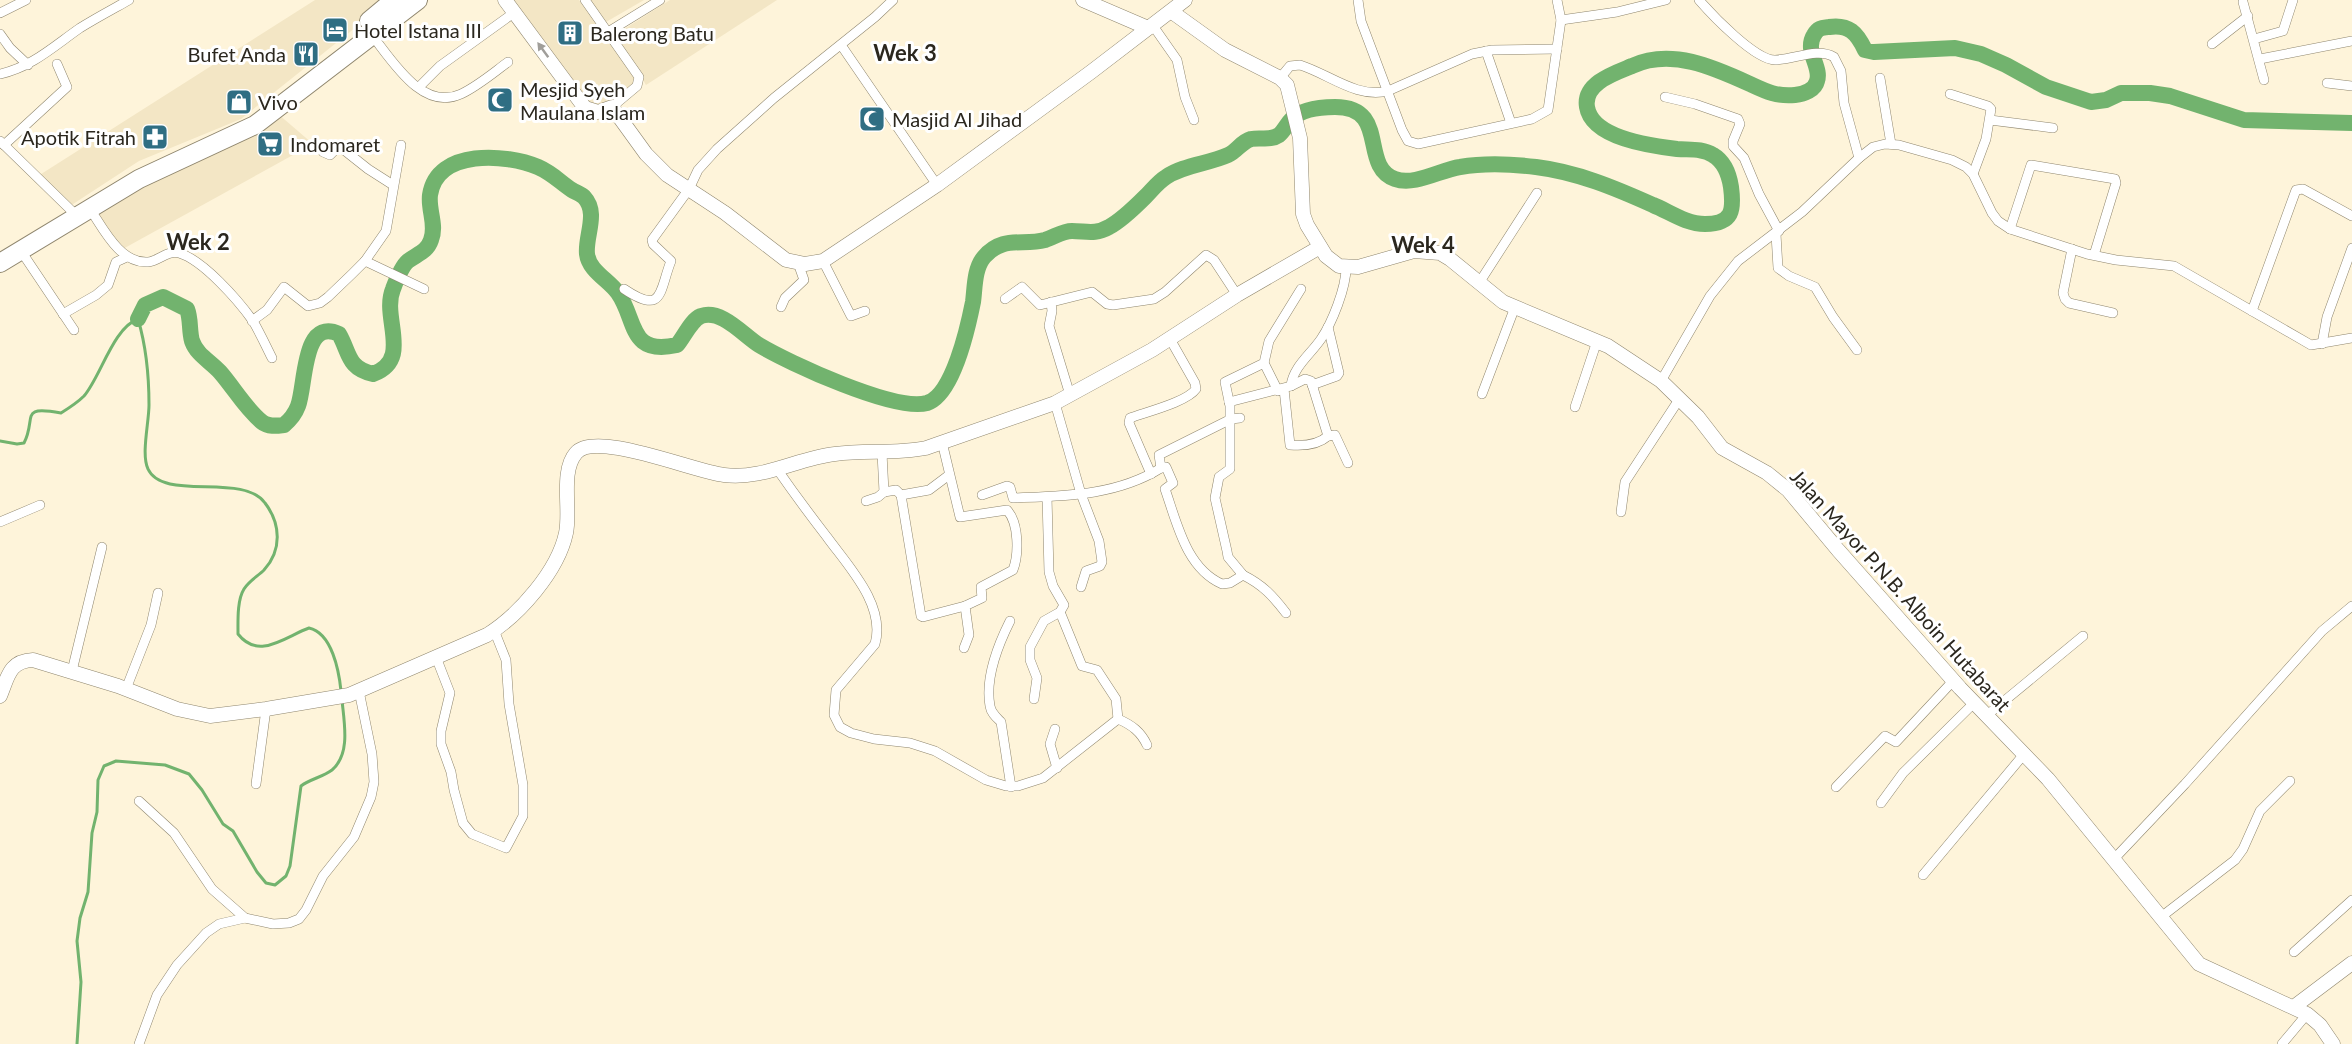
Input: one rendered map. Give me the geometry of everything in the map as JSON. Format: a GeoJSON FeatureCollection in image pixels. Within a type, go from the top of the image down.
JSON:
{"type":"FeatureCollection","features":[{"type":"Feature","properties":{"kind":"highway"},"geometry":{"type":"LineString","coordinates":[[80,212],[108,185],[138,167],[253,116],[394,0]]}},
{"type":"Feature","properties":{"kind":"highway"},"geometry":{"type":"LineString","coordinates":[[0,255],[139,179],[255,125],[418,0]]}},
{"type":"Feature","properties":{"kind":"highway"},"geometry":{"type":"LineString","coordinates":[[0,263],[21,251],[47,231]]}},
{"type":"Feature","properties":{"kind":"main road"},"geometry":{"type":"LineString","coordinates":[[505,0],[585,108],[598,112],[612,107],[654,164],[725,213],[780,256],[798,263],[823,261],[936,185],[1172,12],[1185,0]]}},
{"type":"Feature","properties":{"kind":"main road"},"geometry":{"type":"LineString","coordinates":[[1083,0],[1148,28]]}},
{"type":"Feature","properties":{"kind":"main road"},"geometry":{"type":"LineString","coordinates":[[1172,12],[1226,50],[1284,83],[1300,138],[1304,214],[1307,225],[1333,263],[1346,268]]}},
{"type":"Feature","properties":{"kind":"main road"},"geometry":{"type":"LineString","coordinates":[[0,696],[11,669],[22,660],[33,660],[72,671],[177,709],[210,716],[266,710],[354,693],[494,630],[533,594],[560,551],[567,532],[568,478],[571,460],[577,451],[586,446],[625,449],[724,476],[744,476],[832,454],[906,452],[1055,403],[1170,339],[1238,295],[1320,247]]}},
{"type":"Feature","properties":{"kind":"main road","name":"Jalan Mayor P.N.B. Alboin Hutabarat"},"geometry":{"type":"LineString","coordinates":[[1346,268],[1358,267],[1394,255],[1430,251],[1450,258],[1496,297],[1515,308],[1615,350],[1661,381],[1698,417],[1722,448],[1767,473],[1788,490],[1953,681],[2025,753],[2199,964],[2301,1010]]}},
{"type":"Feature","properties":{"kind":"main road"},"geometry":{"type":"LineString","coordinates":[[2333,1044],[2320,1025],[2301,1010],[2352,963]]}},
{"type":"Feature","properties":{"kind":"street"},"geometry":{"type":"LineString","coordinates":[[0,13],[26,0]]}},
{"type":"Feature","properties":{"kind":"street"},"geometry":{"type":"LineString","coordinates":[[0,74],[12,72],[28,64],[81,28],[129,0]]}},
{"type":"Feature","properties":{"kind":"street"},"geometry":{"type":"LineString","coordinates":[[585,0],[635,69],[639,80],[637,86],[612,107]]}},
{"type":"Feature","properties":{"kind":"street"},"geometry":{"type":"LineString","coordinates":[[608,32],[660,0]]}},
{"type":"Feature","properties":{"kind":"street"},"geometry":{"type":"LineString","coordinates":[[624,289],[640,300],[647,301],[655,298],[664,288],[664,277],[671,261],[653,244],[652,240],[707,158],[735,131],[842,45],[893,0]]}},
{"type":"Feature","properties":{"kind":"street"},"geometry":{"type":"LineString","coordinates":[[1358,0],[1361,21],[1402,130],[1408,141],[1413,144],[1424,144],[1540,116],[1548,110],[1561,20],[1557,0]]}},
{"type":"Feature","properties":{"kind":"street"},"geometry":{"type":"LineString","coordinates":[[1561,20],[1617,12],[1666,0]]}},
{"type":"Feature","properties":{"kind":"street"},"geometry":{"type":"LineString","coordinates":[[1699,0],[1738,38],[1759,54],[1773,60],[1822,53],[1832,55],[1839,64],[1845,103],[1859,158]]}},
{"type":"Feature","properties":{"kind":"street"},"geometry":{"type":"LineString","coordinates":[[2254,39],[2283,31],[2293,0]]}},
{"type":"Feature","properties":{"kind":"street"},"geometry":{"type":"LineString","coordinates":[[2243,2],[2264,80]]}},
{"type":"Feature","properties":{"kind":"street"},"geometry":{"type":"LineString","coordinates":[[419,87],[440,66],[515,12]]}},
{"type":"Feature","properties":{"kind":"street"},"geometry":{"type":"LineString","coordinates":[[2212,44],[2248,16]]}},
{"type":"Feature","properties":{"kind":"street"},"geometry":{"type":"LineString","coordinates":[[1148,28],[1156,30],[1175,57],[1185,97],[1194,120]]}},
{"type":"Feature","properties":{"kind":"street"},"geometry":{"type":"LineString","coordinates":[[0,34],[10,48],[28,64]]}},
{"type":"Feature","properties":{"kind":"street"},"geometry":{"type":"LineString","coordinates":[[372,34],[398,68],[434,98],[463,94],[508,62]]}},
{"type":"Feature","properties":{"kind":"street"},"geometry":{"type":"LineString","coordinates":[[2259,59],[2352,41]]}},
{"type":"Feature","properties":{"kind":"street"},"geometry":{"type":"LineString","coordinates":[[842,45],[936,185]]}},
{"type":"Feature","properties":{"kind":"street"},"geometry":{"type":"LineString","coordinates":[[1284,83],[1290,66],[1300,65],[1367,93],[1388,91],[1451,61],[1486,51],[1557,49]]}},
{"type":"Feature","properties":{"kind":"street"},"geometry":{"type":"LineString","coordinates":[[1486,51],[1510,123]]}},
{"type":"Feature","properties":{"kind":"street"},"geometry":{"type":"LineString","coordinates":[[57,64],[68,86],[2,143],[127,257],[148,262],[171,253],[184,256],[218,280],[252,321],[273,358]]}},
{"type":"Feature","properties":{"kind":"street"},"geometry":{"type":"LineString","coordinates":[[1880,78],[1891,144]]}},
{"type":"Feature","properties":{"kind":"street"},"geometry":{"type":"LineString","coordinates":[[2327,83],[2352,86]]}},
{"type":"Feature","properties":{"kind":"street"},"geometry":{"type":"LineString","coordinates":[[1950,94],[1990,107],[1986,139],[1973,174]]}},
{"type":"Feature","properties":{"kind":"street"},"geometry":{"type":"LineString","coordinates":[[1665,97],[1695,104],[1738,120],[1740,124],[1733,146],[1744,158],[1778,232],[1778,268],[1789,276],[1815,287],[1857,350]]}},
{"type":"Feature","properties":{"kind":"street"},"geometry":{"type":"LineString","coordinates":[[1990,120],[2053,128]]}},
{"type":"Feature","properties":{"kind":"street"},"geometry":{"type":"LineString","coordinates":[[1661,381],[1710,296],[1724,277],[1749,252],[1778,232],[1859,158],[1873,147],[1891,144],[1952,160],[1966,167],[1973,174],[1986,205],[1998,221],[2010,229],[2094,255],[2137,262],[2166,263],[2174,266],[2308,344],[2322,344],[2352,338]]}},
{"type":"Feature","properties":{"kind":"street"},"geometry":{"type":"LineString","coordinates":[[252,321],[267,310],[284,287],[308,306],[320,303],[365,261],[386,231],[394,196],[393,185],[400,145]]}},
{"type":"Feature","properties":{"kind":"street"},"geometry":{"type":"LineString","coordinates":[[322,152],[330,155],[340,147],[393,185]]}},
{"type":"Feature","properties":{"kind":"street"},"geometry":{"type":"LineString","coordinates":[[2010,229],[2031,165],[2115,179],[2116,183],[2094,255]]}},
{"type":"Feature","properties":{"kind":"street"},"geometry":{"type":"LineString","coordinates":[[2252,311],[2296,190],[2303,189],[2352,216]]}},
{"type":"Feature","properties":{"kind":"street"},"geometry":{"type":"LineString","coordinates":[[1479,283],[1537,193]]}},
{"type":"Feature","properties":{"kind":"street"},"geometry":{"type":"LineString","coordinates":[[2322,344],[2327,317],[2352,248]]}},
{"type":"Feature","properties":{"kind":"street"},"geometry":{"type":"LineString","coordinates":[[2072,249],[2063,293],[2064,299],[2069,303],[2113,313]]}},
{"type":"Feature","properties":{"kind":"street"},"geometry":{"type":"LineString","coordinates":[[21,251],[74,330]]}},
{"type":"Feature","properties":{"kind":"street"},"geometry":{"type":"LineString","coordinates":[[1005,299],[1022,287],[1039,305],[1092,292],[1110,305],[1154,299],[1172,287],[1204,255],[1214,260],[1238,295]]}},
{"type":"Feature","properties":{"kind":"street"},"geometry":{"type":"LineString","coordinates":[[63,314],[96,295],[108,285],[116,262],[127,257]]}},
{"type":"Feature","properties":{"kind":"street"},"geometry":{"type":"LineString","coordinates":[[365,261],[424,289]]}},
{"type":"Feature","properties":{"kind":"street"},"geometry":{"type":"LineString","coordinates":[[823,261],[851,316],[865,311]]}},
{"type":"Feature","properties":{"kind":"street"},"geometry":{"type":"LineString","coordinates":[[781,307],[785,298],[804,280],[798,263]]}},
{"type":"Feature","properties":{"kind":"street"},"geometry":{"type":"LineString","coordinates":[[1284,389],[1328,327],[1344,282],[1346,268]]}},
{"type":"Feature","properties":{"kind":"street"},"geometry":{"type":"LineString","coordinates":[[1264,363],[1269,341],[1301,289]]}},
{"type":"Feature","properties":{"kind":"street"},"geometry":{"type":"LineString","coordinates":[[1051,302],[1049,326],[1070,395]]}},
{"type":"Feature","properties":{"kind":"street"},"geometry":{"type":"LineString","coordinates":[[1482,393],[1515,308]]}},
{"type":"Feature","properties":{"kind":"street"},"geometry":{"type":"LineString","coordinates":[[1312,384],[1337,376],[1339,373],[1328,327]]}},
{"type":"Feature","properties":{"kind":"street"},"geometry":{"type":"LineString","coordinates":[[1151,474],[1129,423],[1130,418],[1182,399],[1194,393],[1196,389],[1170,339]]}},
{"type":"Feature","properties":{"kind":"street"},"geometry":{"type":"LineString","coordinates":[[1575,407],[1597,341]]}},
{"type":"Feature","properties":{"kind":"street"},"geometry":{"type":"LineString","coordinates":[[1264,363],[1284,389],[1290,445],[1320,442],[1328,436],[1335,435],[1348,463]]}},
{"type":"Feature","properties":{"kind":"street"},"geometry":{"type":"LineString","coordinates":[[1264,363],[1226,380],[1229,402],[1235,419],[1230,469],[1219,477],[1215,498],[1228,557],[1243,575],[1268,590],[1286,613]]}},
{"type":"Feature","properties":{"kind":"street"},"geometry":{"type":"LineString","coordinates":[[1229,402],[1284,389],[1309,378],[1328,436]]}},
{"type":"Feature","properties":{"kind":"street"},"geometry":{"type":"LineString","coordinates":[[1621,512],[1625,482],[1680,398]]}},
{"type":"Feature","properties":{"kind":"street"},"geometry":{"type":"LineString","coordinates":[[1055,403],[1081,494],[1099,541],[1102,562],[1100,566],[1086,571],[1081,587]]}},
{"type":"Feature","properties":{"kind":"street"},"geometry":{"type":"LineString","coordinates":[[1161,468],[1159,455],[1235,419]]}},
{"type":"Feature","properties":{"kind":"street"},"geometry":{"type":"LineString","coordinates":[[866,501],[884,492],[896,490],[901,495],[921,616],[927,617],[964,606],[982,597],[981,587],[1013,570],[1017,549],[1015,530],[1007,510],[960,517],[942,442]]}},
{"type":"Feature","properties":{"kind":"street"},"geometry":{"type":"LineString","coordinates":[[882,453],[884,492]]}},
{"type":"Feature","properties":{"kind":"street"},"geometry":{"type":"LineString","coordinates":[[982,495],[1007,486],[1010,487],[1013,498],[1081,494],[1124,486],[1166,467],[1173,483],[1165,489],[1191,557],[1222,584],[1230,583],[1243,575]]}},
{"type":"Feature","properties":{"kind":"street"},"geometry":{"type":"LineString","coordinates":[[777,469],[852,567],[874,609],[877,635],[875,644],[836,690],[834,715],[840,727],[851,733],[874,739],[910,743],[935,751],[986,780],[1011,787],[1043,778],[1118,719]]}},
{"type":"Feature","properties":{"kind":"street"},"geometry":{"type":"LineString","coordinates":[[901,495],[929,490],[949,476]]}},
{"type":"Feature","properties":{"kind":"street"},"geometry":{"type":"LineString","coordinates":[[1034,699],[1036,678],[1030,660],[1030,647],[1044,621],[1063,608],[1063,600],[1053,586],[1049,572],[1047,497]]}},
{"type":"Feature","properties":{"kind":"street"},"geometry":{"type":"LineString","coordinates":[[0,522],[40,505]]}},
{"type":"Feature","properties":{"kind":"street"},"geometry":{"type":"LineString","coordinates":[[72,671],[102,547]]}},
{"type":"Feature","properties":{"kind":"street"},"geometry":{"type":"LineString","coordinates":[[126,689],[151,625],[158,593]]}},
{"type":"Feature","properties":{"kind":"street"},"geometry":{"type":"LineString","coordinates":[[964,606],[969,635],[964,648]]}},
{"type":"Feature","properties":{"kind":"street"},"geometry":{"type":"LineString","coordinates":[[2114,859],[2185,784],[2322,631],[2352,606]]}},
{"type":"Feature","properties":{"kind":"street"},"geometry":{"type":"LineString","coordinates":[[1060,612],[1082,666],[1097,670],[1116,699],[1118,719]]}},
{"type":"Feature","properties":{"kind":"street"},"geometry":{"type":"LineString","coordinates":[[1010,621],[996,657],[990,682],[990,707],[994,717],[1000,722],[1011,787]]}},
{"type":"Feature","properties":{"kind":"street"},"geometry":{"type":"LineString","coordinates":[[436,657],[450,693],[441,731],[441,744],[464,823],[472,834],[506,848],[523,816],[523,785],[509,705],[506,660],[494,630]]}},
{"type":"Feature","properties":{"kind":"street"},"geometry":{"type":"LineString","coordinates":[[1986,716],[2083,636]]}},
{"type":"Feature","properties":{"kind":"street"},"geometry":{"type":"LineString","coordinates":[[1836,787],[1885,736],[1896,742],[1953,681]]}},
{"type":"Feature","properties":{"kind":"street"},"geometry":{"type":"LineString","coordinates":[[139,1044],[157,995],[177,965],[206,933],[219,924],[245,918],[273,924],[299,920],[323,876],[354,837],[371,797],[374,782],[372,754],[354,693]]}},
{"type":"Feature","properties":{"kind":"street"},"geometry":{"type":"LineString","coordinates":[[1881,803],[1903,773],[1974,703]]}},
{"type":"Feature","properties":{"kind":"street"},"geometry":{"type":"LineString","coordinates":[[256,784],[266,710]]}},
{"type":"Feature","properties":{"kind":"street"},"geometry":{"type":"LineString","coordinates":[[1118,719],[1135,728],[1147,745]]}},
{"type":"Feature","properties":{"kind":"street"},"geometry":{"type":"LineString","coordinates":[[1055,729],[1050,744],[1057,768]]}},
{"type":"Feature","properties":{"kind":"street"},"geometry":{"type":"LineString","coordinates":[[1923,875],[2025,753]]}},
{"type":"Feature","properties":{"kind":"street"},"geometry":{"type":"LineString","coordinates":[[2161,916],[2235,860],[2243,849],[2260,811],[2290,781]]}},
{"type":"Feature","properties":{"kind":"street"},"geometry":{"type":"LineString","coordinates":[[140,801],[174,833],[212,889],[245,918]]}},
{"type":"Feature","properties":{"kind":"street"},"geometry":{"type":"LineString","coordinates":[[2294,952],[2350,906]]}},
{"type":"Feature","properties":{"kind":"street"},"geometry":{"type":"LineString","coordinates":[[2282,1044],[2301,1010]]}},
{"type":"Feature","properties":{"kind":"shaded area"},"geometry":{"type":"Polygon","coordinates":[[[315,0],[390,0],[241,119],[139,161],[70,206],[38,176],[315,0]]]}},
{"type":"Feature","properties":{"kind":"shaded area","name":"Balerong Batu"},"geometry":{"type":"Polygon","coordinates":[[[510,0],[579,0],[634,73],[636,82],[601,108],[592,107],[510,0]]]}},
{"type":"Feature","properties":{"kind":"shaded area"},"geometry":{"type":"Polygon","coordinates":[[[590,0],[644,0],[606,22],[590,0]]]}},
{"type":"Feature","properties":{"kind":"shaded area"},"geometry":{"type":"Polygon","coordinates":[[[670,0],[777,0],[646,85],[615,35],[670,0]]]}},
{"type":"Feature","properties":{"kind":"shaded area"},"geometry":{"type":"Polygon","coordinates":[[[277,113],[313,144],[121,250],[91,211],[277,113]]]}},
{"type":"Feature","properties":{"kind":"waterway"},"geometry":{"type":"LineString","coordinates":[[138,319],[145,305],[163,297],[187,309],[192,341],[197,350],[220,372],[264,424],[284,425],[298,406],[308,356],[318,335],[327,331],[339,334],[354,364],[373,374],[385,367],[391,358],[394,337],[390,300],[405,264],[424,250],[431,240],[433,229],[430,195],[435,180],[445,169],[459,162],[475,158],[509,159],[543,169],[584,197],[591,210],[587,247],[591,265],[618,293],[636,333],[650,345],[661,347],[677,345],[697,318],[717,316],[732,324],[759,345],[817,374],[891,400],[912,404],[927,403],[936,397],[952,374],[967,327],[978,267],[991,250],[1006,244],[1037,242],[1068,231],[1090,232],[1104,229],[1123,217],[1160,181],[1173,173],[1228,155],[1251,139],[1276,137],[1295,116],[1311,109],[1335,107],[1352,110],[1363,116],[1369,126],[1378,162],[1384,172],[1395,179],[1411,180],[1460,167],[1478,165],[1551,169],[1596,181],[1685,220],[1705,224],[1721,221],[1730,214],[1732,195],[1728,173],[1723,165],[1717,158],[1705,151],[1638,143],[1611,133],[1591,118],[1587,107],[1587,99],[1595,85],[1617,72],[1647,61],[1677,59],[1721,71],[1771,93],[1782,95],[1805,93],[1816,84],[1818,76],[1811,41],[1820,29],[1836,26],[1852,31],[1865,50],[1874,52],[1955,48],[1981,54],[2046,87],[2091,102],[2106,100],[2121,93],[2150,93],[2170,96],[2244,120],[2352,123]]}},
{"type":"Feature","properties":{"kind":"waterway"},"geometry":{"type":"LineString","coordinates":[[0,441],[24,443],[34,412],[61,413],[81,399],[121,332],[138,319],[145,351],[148,384],[149,412],[145,447],[148,469],[156,479],[170,484],[240,489],[254,494],[265,503],[274,520],[277,537],[274,554],[264,570],[244,589],[238,611],[238,634],[246,642],[255,646],[264,646],[282,641],[309,628],[317,631],[329,645],[333,654],[341,691]]}},
{"type":"Feature","properties":{"kind":"waterway"},"geometry":{"type":"LineString","coordinates":[[77,1044],[81,982],[77,941],[80,918],[88,892],[92,833],[97,812],[98,780],[104,766],[116,761],[165,765],[189,774],[223,824],[233,831],[257,872],[266,883],[275,885],[286,876],[290,866],[301,786],[332,770],[342,755],[345,737],[342,700]]}},
{"type":"Feature","properties":{"kind":"place","name":"Hotel Istana III"},"geometry":{"type":"Point","coordinates":[335,30]}},
{"type":"Feature","properties":{"kind":"place","name":"Balerong Batu"},"geometry":{"type":"Point","coordinates":[570,33]}},
{"type":"Feature","properties":{"kind":"place","name":"Bufet Anda"},"geometry":{"type":"Point","coordinates":[306,54]}},
{"type":"Feature","properties":{"kind":"place","name":"Mesjid Syeh Maulana Islam"},"geometry":{"type":"Point","coordinates":[500,100]}},
{"type":"Feature","properties":{"kind":"place","name":"Vivo"},"geometry":{"type":"Point","coordinates":[239,102]}},
{"type":"Feature","properties":{"kind":"place","name":"Masjid Al Jihad"},"geometry":{"type":"Point","coordinates":[872,119]}},
{"type":"Feature","properties":{"kind":"place","name":"Apotik Fitrah"},"geometry":{"type":"Point","coordinates":[155,137]}},
{"type":"Feature","properties":{"kind":"place","name":"Indomaret"},"geometry":{"type":"Point","coordinates":[270,144]}},
{"type":"Feature","properties":{"kind":"district","name":"Wek 3"},"geometry":{"type":"Point","coordinates":[905,52]}},
{"type":"Feature","properties":{"kind":"district","name":"Wek 2"},"geometry":{"type":"Point","coordinates":[198,241]}},
{"type":"Feature","properties":{"kind":"district","name":"Wek 4"},"geometry":{"type":"Point","coordinates":[1423,244]}}]}
